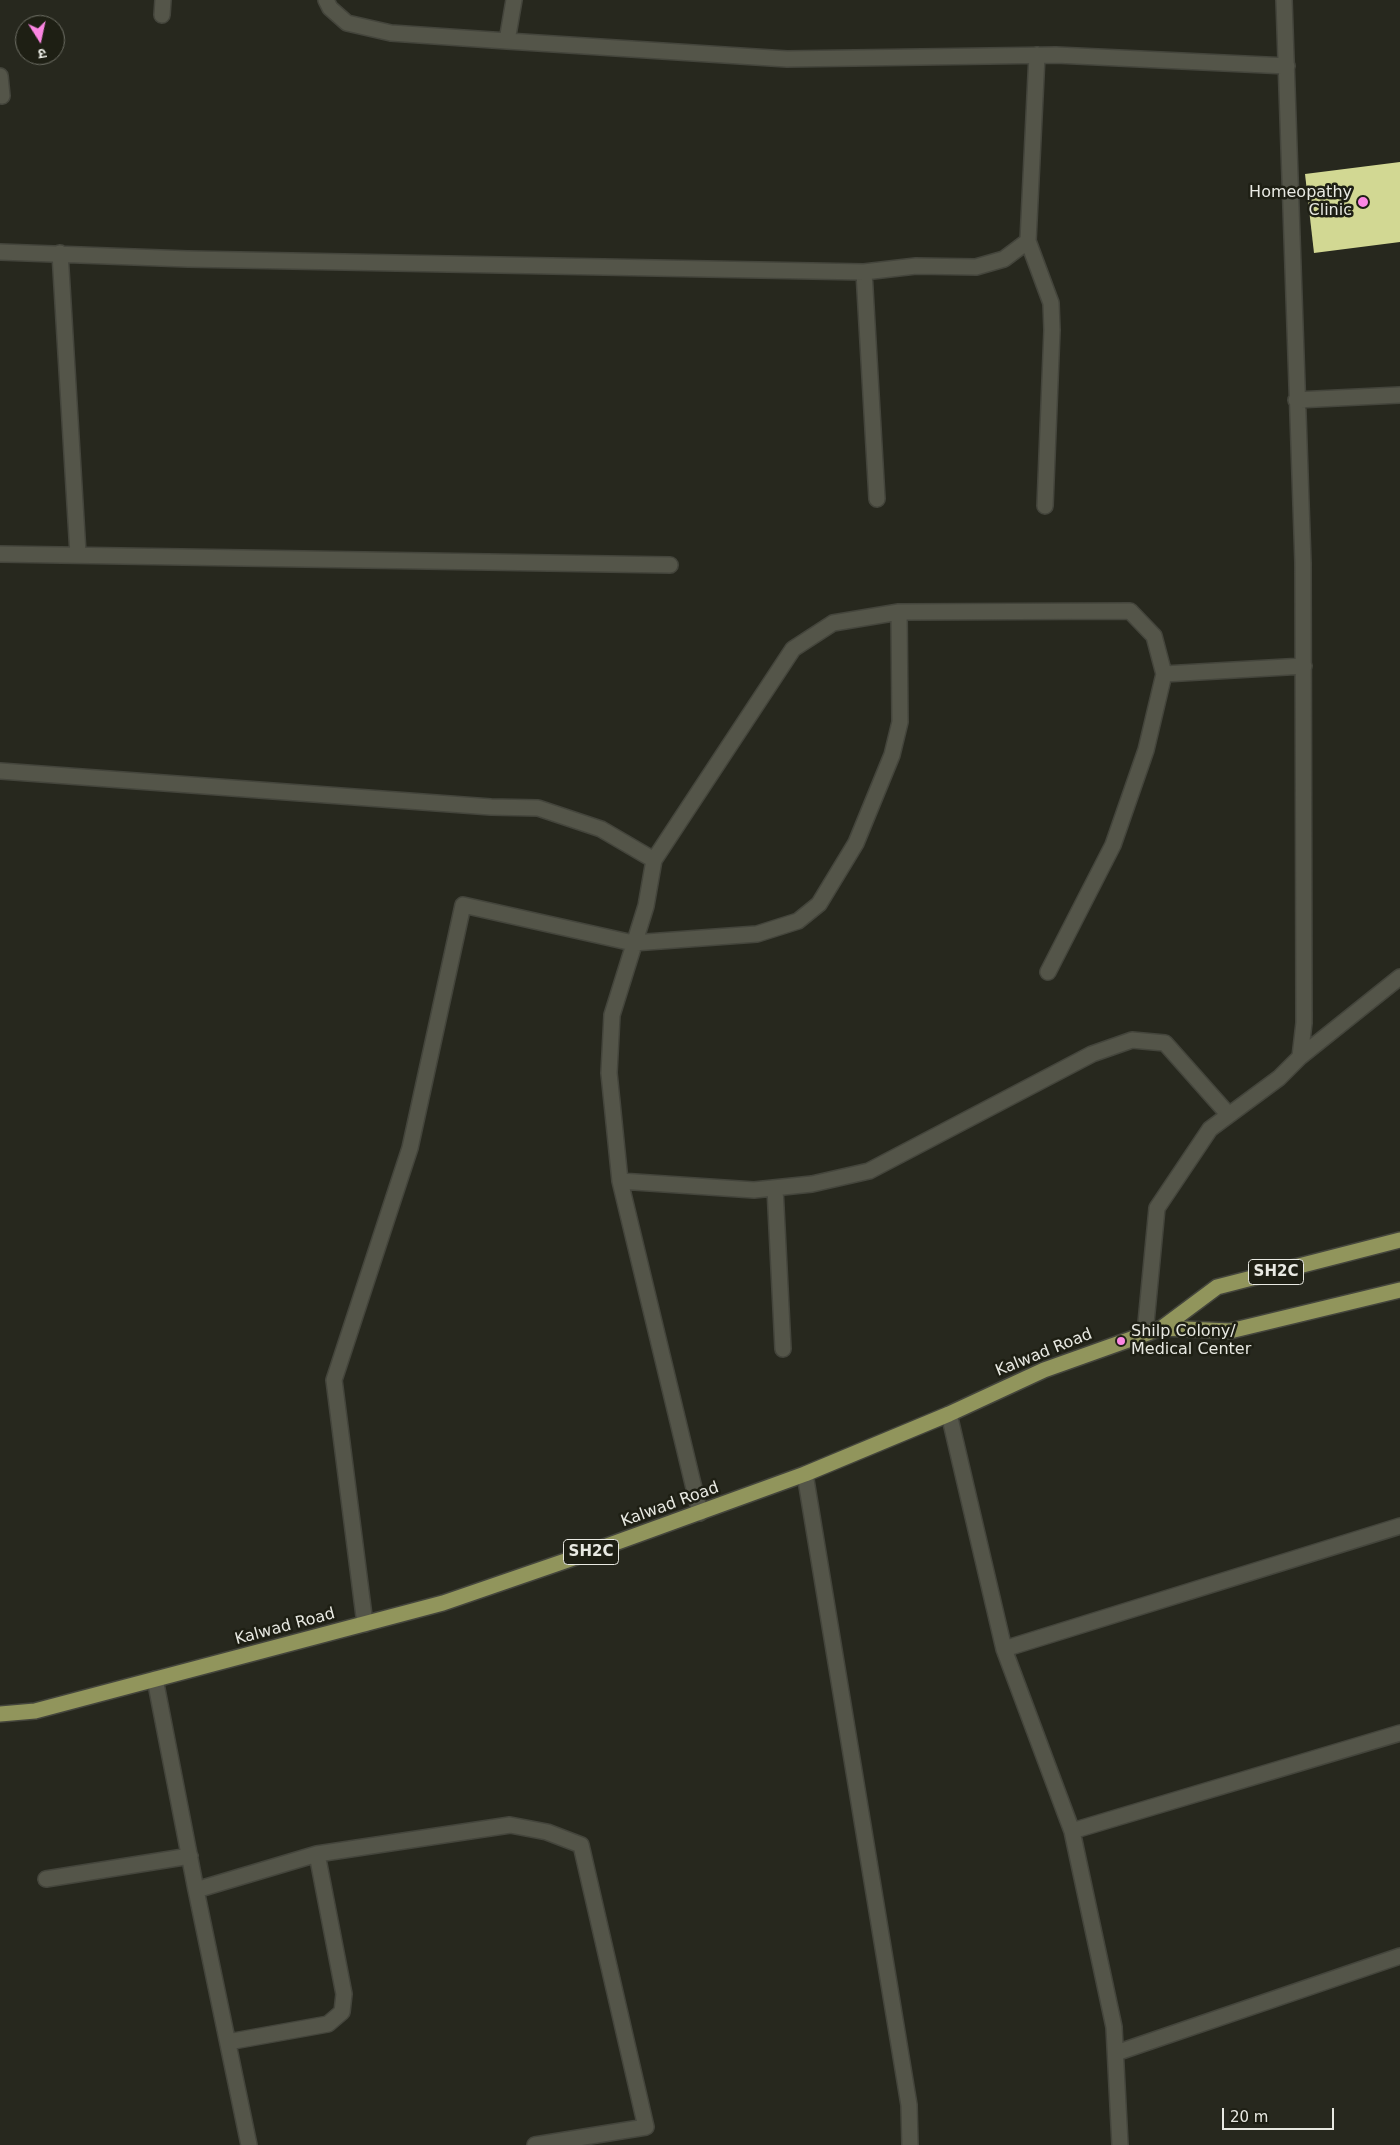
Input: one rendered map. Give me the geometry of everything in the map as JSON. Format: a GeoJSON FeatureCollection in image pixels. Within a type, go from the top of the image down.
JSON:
{"type":"FeatureCollection","features":[{"type":"Feature","properties":{"kind":"main road","name":"Kalwad Road"},"geometry":{"type":"LineString","coordinates":[[1162,1328],[1217,1287],[1400,1240]]}},
{"type":"Feature","properties":{"kind":"main road","name":"Kalwad Road"},"geometry":{"type":"LineString","coordinates":[[0,1714],[35,1711],[443,1602],[700,1513],[805,1474],[948,1414],[1044,1370],[1145,1333],[1162,1328],[1230,1331],[1400,1290]]}},
{"type":"Feature","properties":{"kind":"street"},"geometry":{"type":"LineString","coordinates":[[162,15],[163,0]]}},
{"type":"Feature","properties":{"kind":"street"},"geometry":{"type":"LineString","coordinates":[[326,0],[330,8],[347,23],[391,33],[507,41],[787,59],[1037,55],[1287,66]]}},
{"type":"Feature","properties":{"kind":"street"},"geometry":{"type":"LineString","coordinates":[[507,41],[514,0]]}},
{"type":"Feature","properties":{"kind":"street"},"geometry":{"type":"LineString","coordinates":[[1284,0],[1296,400],[1304,563],[1304,1023],[1300,1057]]}},
{"type":"Feature","properties":{"kind":"street"},"geometry":{"type":"LineString","coordinates":[[1037,55],[1028,241],[1051,303],[1052,330],[1045,506]]}},
{"type":"Feature","properties":{"kind":"street"},"geometry":{"type":"LineString","coordinates":[[0,76],[2,96]]}},
{"type":"Feature","properties":{"kind":"street"},"geometry":{"type":"LineString","coordinates":[[0,252],[198,259],[864,272],[916,266],[976,267],[1004,259],[1028,241]]}},
{"type":"Feature","properties":{"kind":"street"},"geometry":{"type":"LineString","coordinates":[[60,253],[78,554]]}},
{"type":"Feature","properties":{"kind":"street"},"geometry":{"type":"LineString","coordinates":[[864,272],[877,499]]}},
{"type":"Feature","properties":{"kind":"street"},"geometry":{"type":"LineString","coordinates":[[1296,400],[1400,395]]}},
{"type":"Feature","properties":{"kind":"street"},"geometry":{"type":"LineString","coordinates":[[0,554],[670,564]]}},
{"type":"Feature","properties":{"kind":"street"},"geometry":{"type":"LineString","coordinates":[[365,1624],[334,1380],[410,1148],[463,905],[633,944],[757,934],[798,921],[819,904],[856,843],[892,755],[900,722],[899,612]]}},
{"type":"Feature","properties":{"kind":"street"},"geometry":{"type":"LineString","coordinates":[[700,1513],[620,1181],[609,1073],[612,1015],[646,906],[654,860],[793,649],[834,623],[899,612],[1130,612],[1154,636],[1164,674],[1146,750],[1113,845],[1048,972]]}},
{"type":"Feature","properties":{"kind":"street"},"geometry":{"type":"LineString","coordinates":[[1164,674],[1304,666]]}},
{"type":"Feature","properties":{"kind":"street"},"geometry":{"type":"LineString","coordinates":[[0,771],[491,807],[538,808],[601,829],[654,860]]}},
{"type":"Feature","properties":{"kind":"street"},"geometry":{"type":"LineString","coordinates":[[1145,1333],[1157,1208],[1210,1129],[1279,1078],[1300,1057],[1400,977]]}},
{"type":"Feature","properties":{"kind":"street"},"geometry":{"type":"LineString","coordinates":[[620,1181],[754,1190],[812,1184],[869,1171],[1092,1054],[1132,1040],[1165,1044],[1228,1114]]}},
{"type":"Feature","properties":{"kind":"street"},"geometry":{"type":"LineString","coordinates":[[775,1188],[783,1349]]}},
{"type":"Feature","properties":{"kind":"street"},"geometry":{"type":"LineString","coordinates":[[948,1414],[1004,1649],[1072,1831],[1114,2027],[1120,2145]]}},
{"type":"Feature","properties":{"kind":"street"},"geometry":{"type":"LineString","coordinates":[[805,1474],[909,2105],[910,2145]]}},
{"type":"Feature","properties":{"kind":"street"},"geometry":{"type":"LineString","coordinates":[[1004,1649],[1400,1526]]}},
{"type":"Feature","properties":{"kind":"street"},"geometry":{"type":"LineString","coordinates":[[155,1679],[196,1890],[249,2145]]}},
{"type":"Feature","properties":{"kind":"street"},"geometry":{"type":"LineString","coordinates":[[1072,1831],[1400,1732]]}},
{"type":"Feature","properties":{"kind":"street"},"geometry":{"type":"LineString","coordinates":[[196,1890],[317,1854],[510,1825],[547,1832],[581,1845],[646,2127],[535,2145]]}},
{"type":"Feature","properties":{"kind":"street"},"geometry":{"type":"LineString","coordinates":[[228,2042],[328,2024],[342,2012],[344,1994],[317,1854]]}},
{"type":"Feature","properties":{"kind":"street"},"geometry":{"type":"LineString","coordinates":[[46,1880],[190,1856]]}},
{"type":"Feature","properties":{"kind":"street"},"geometry":{"type":"LineString","coordinates":[[1116,2053],[1400,1956]]}},
{"type":"Feature","properties":{"kind":"building"},"geometry":{"type":"Polygon","coordinates":[[[1400,162],[1400,242],[1314,253],[1305,174],[1400,162]]]}},
{"type":"Feature","properties":{"kind":"place","name":"Homeopathy Clinic"},"geometry":{"type":"Point","coordinates":[1363,202]}},
{"type":"Feature","properties":{"kind":"place","name":"Shilp Colony/ Medical Center"},"geometry":{"type":"Point","coordinates":[1121,1341]}}]}
